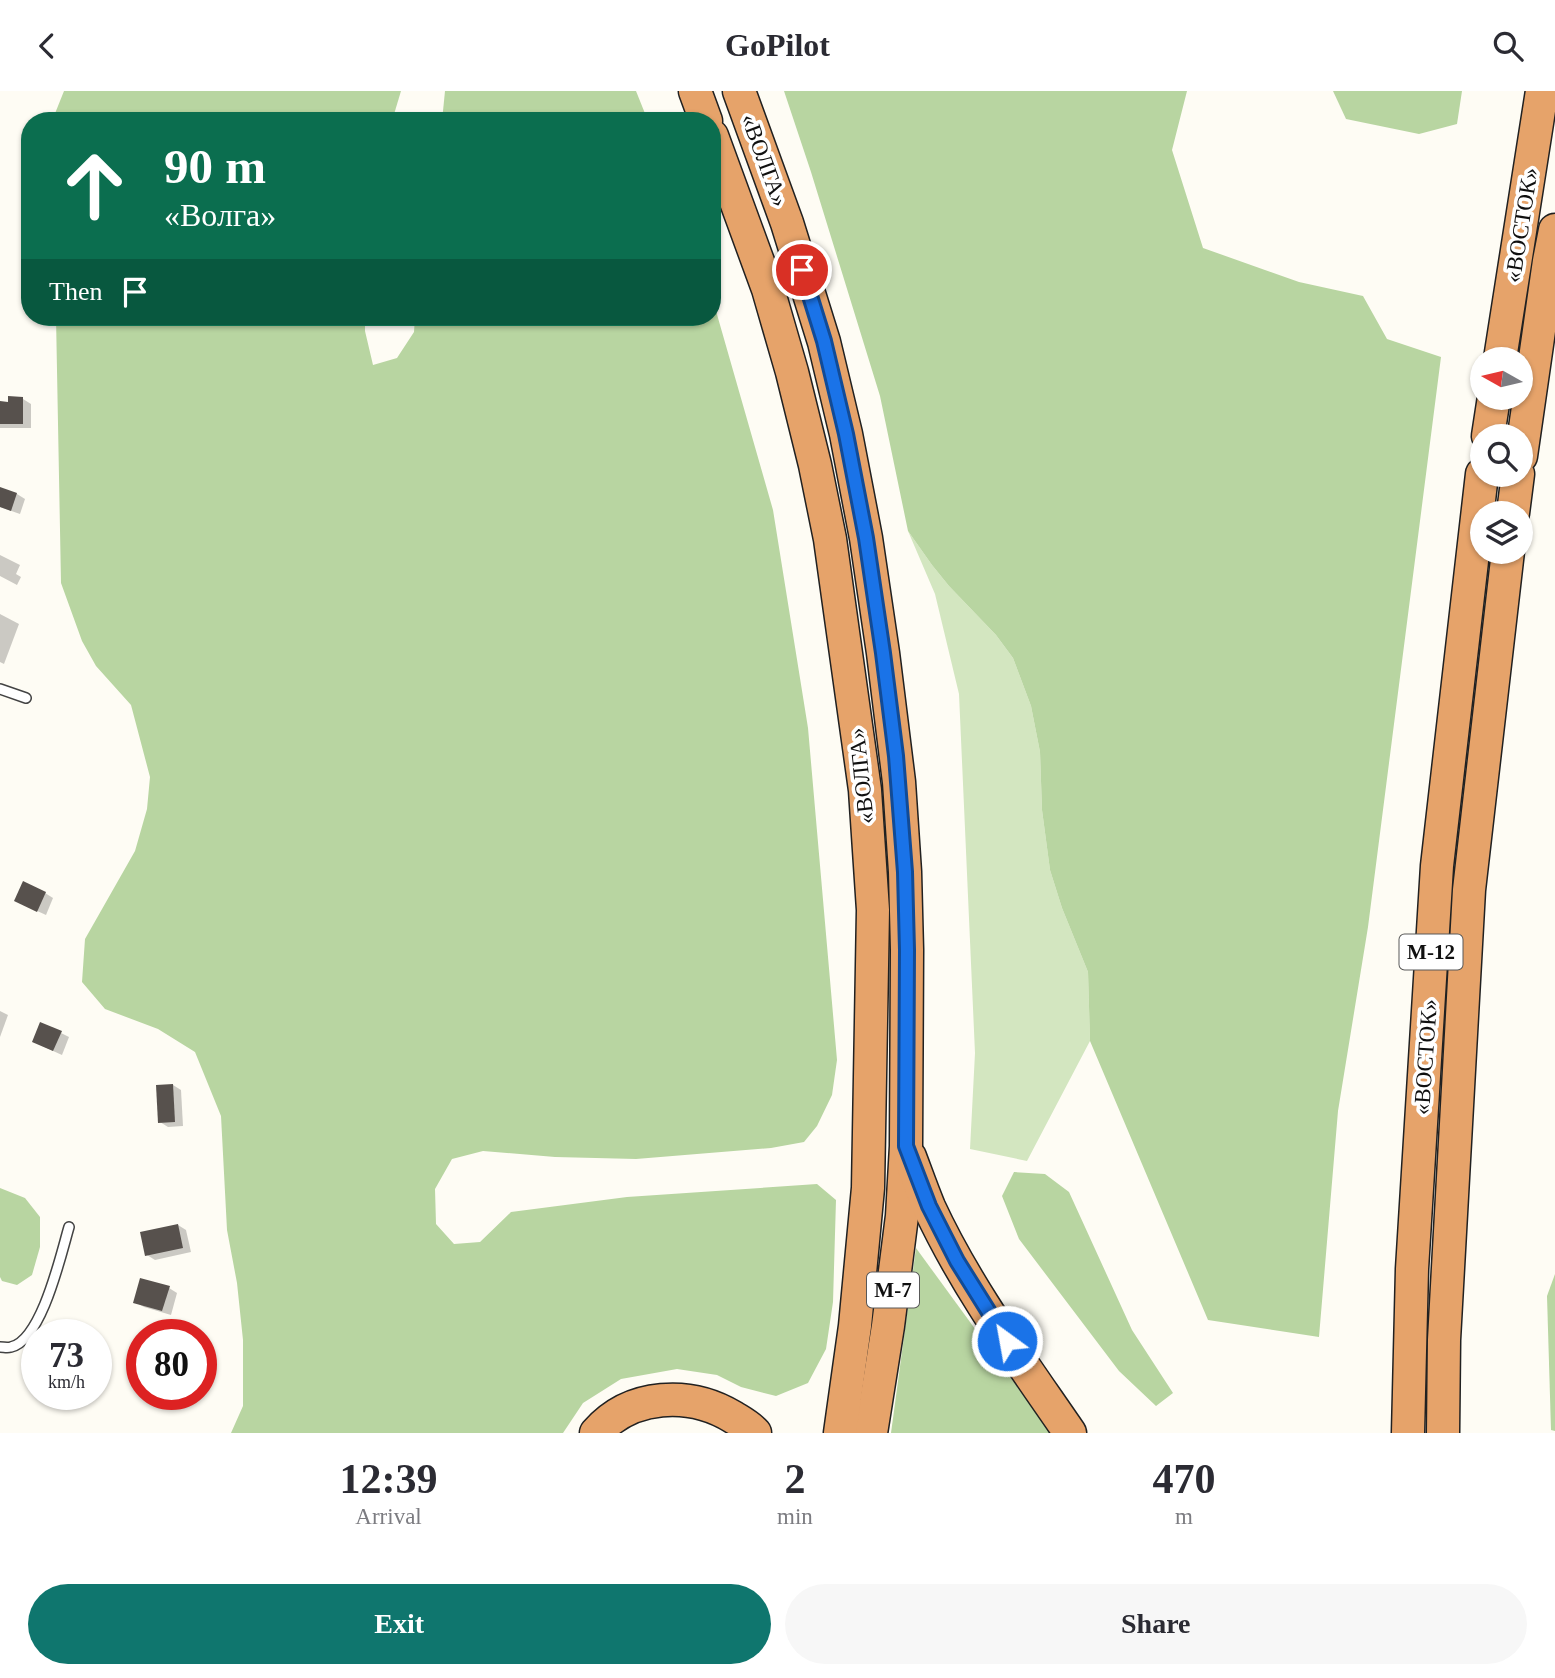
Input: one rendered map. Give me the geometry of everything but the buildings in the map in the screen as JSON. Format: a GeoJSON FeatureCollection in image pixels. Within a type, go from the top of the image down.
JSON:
{"type":"FeatureCollection","features":[{"type":"Feature","properties":{"kind":"highway","name":"«ВОЛГА»"},"geometry":{"type":"LineString","coordinates":[[695,91],[703,112]]}},
{"type":"Feature","properties":{"kind":"highway","name":"«ВОЛГА»"},"geometry":{"type":"LineString","coordinates":[[739,91],[788,223],[824,341],[846,434],[866,538],[899,782],[907,950],[906,1146],[902,1216],[871,1433]]}},
{"type":"Feature","properties":{"kind":"highway","name":"«ВОСТОК»"},"geometry":{"type":"LineString","coordinates":[[1502,347],[1542,91]]}},
{"type":"Feature","properties":{"kind":"highway","name":"«ВОЛГА»"},"geometry":{"type":"LineString","coordinates":[[721,161],[768,289],[816,465],[830,539],[865,790],[873,910],[868,1188],[855,1326],[840,1433]]}},
{"type":"Feature","properties":{"kind":"highway","name":"«ВОСТОК»"},"geometry":{"type":"LineString","coordinates":[[1526,424],[1555,230]]}},
{"type":"Feature","properties":{"kind":"highway","name":"«ВОСТОК»"},"geometry":{"type":"LineString","coordinates":[[1408,1433],[1412,1269],[1437,866],[1481,487]]}},
{"type":"Feature","properties":{"kind":"highway","name":"«ВОСТОК»"},"geometry":{"type":"LineString","coordinates":[[1443,1433],[1444,1340],[1469,890],[1507,564]]}},
{"type":"Feature","properties":{"kind":"highway"},"geometry":{"type":"LineString","coordinates":[[906,1146],[929,1206],[957,1261],[1007,1341],[1070,1433]]}},
{"type":"Feature","properties":{"kind":"highway"},"geometry":{"type":"LineString","coordinates":[[596,1433],[629,1408],[654,1400],[676,1398],[717,1407],[750,1427],[755,1433]]}},
{"type":"Feature","properties":{"kind":"lane"},"geometry":{"type":"LineString","coordinates":[[0,689],[26,698]]}},
{"type":"Feature","properties":{"kind":"lane"},"geometry":{"type":"LineString","coordinates":[[0,1347],[13,1347],[31,1333],[50,1293],[69,1227]]}},
{"type":"Feature","properties":{"kind":"green space"},"geometry":{"type":"Polygon","coordinates":[[[64,91],[401,91],[395,112],[56,112],[64,91]]]}},
{"type":"Feature","properties":{"kind":"green space"},"geometry":{"type":"Polygon","coordinates":[[[445,91],[636,91],[644,112],[443,112],[445,91]]]}},
{"type":"Feature","properties":{"kind":"green space"},"geometry":{"type":"Polygon","coordinates":[[[784,91],[1187,91],[1172,150],[1203,248],[1299,282],[1363,296],[1387,339],[1441,357],[1368,927],[1338,1111],[1319,1337],[1208,1320],[1090,1041],[1088,972],[1050,870],[1042,810],[1040,752],[1031,706],[1013,658],[996,635],[949,586],[908,531],[880,396],[784,91]]]}},
{"type":"Feature","properties":{"kind":"green space"},"geometry":{"type":"Polygon","coordinates":[[[1333,91],[1462,91],[1457,124],[1419,134],[1346,119],[1333,91]]]}},
{"type":"Feature","properties":{"kind":"green space"},"geometry":{"type":"Polygon","coordinates":[[[56,326],[365,326],[373,365],[397,358],[414,332],[414,326],[720,326],[773,510],[808,728],[837,1060],[832,1095],[817,1126],[804,1142],[771,1148],[636,1159],[555,1157],[483,1151],[452,1159],[435,1189],[436,1224],[454,1244],[480,1242],[511,1212],[627,1197],[817,1184],[836,1200],[833,1302],[826,1349],[808,1383],[776,1396],[741,1387],[717,1375],[677,1369],[621,1379],[583,1403],[563,1433],[231,1433],[243,1406],[243,1340],[237,1283],[227,1230],[221,1116],[195,1052],[158,1029],[105,1009],[82,982],[85,939],[135,851],[147,809],[150,777],[131,705],[96,666],[82,641],[61,583],[56,326]]]}},
{"type":"Feature","properties":{"kind":"green space"},"geometry":{"type":"Polygon","coordinates":[[[908,531],[949,586],[996,635],[1013,658],[1031,706],[1040,752],[1042,810],[1050,870],[1088,972],[1090,1041],[1027,1161],[970,1149],[975,1053],[959,694],[935,594],[908,531]]]}},
{"type":"Feature","properties":{"kind":"green space"},"geometry":{"type":"Polygon","coordinates":[[[1014,1172],[1045,1174],[1069,1192],[1132,1330],[1173,1393],[1156,1406],[1119,1371],[1019,1239],[1002,1196],[1014,1172]]]}},
{"type":"Feature","properties":{"kind":"green space"},"geometry":{"type":"Polygon","coordinates":[[[0,1188],[25,1198],[40,1217],[40,1247],[32,1275],[17,1285],[2,1281],[0,1277],[0,1188]]]}},
{"type":"Feature","properties":{"kind":"green space"},"geometry":{"type":"Polygon","coordinates":[[[916,1248],[1051,1433],[891,1433],[916,1248]]]}},
{"type":"Feature","properties":{"kind":"green space"},"geometry":{"type":"Polygon","coordinates":[[[1555,1274],[1555,1431],[1551,1430],[1547,1296],[1555,1274]]]}},
{"type":"Feature","properties":{"kind":"route"},"geometry":{"type":"LineString","coordinates":[[802,270],[824,341],[846,434],[866,538],[896,756],[905,872],[907,950],[906,1146],[929,1206],[957,1261],[1007,1341]]}}]}
